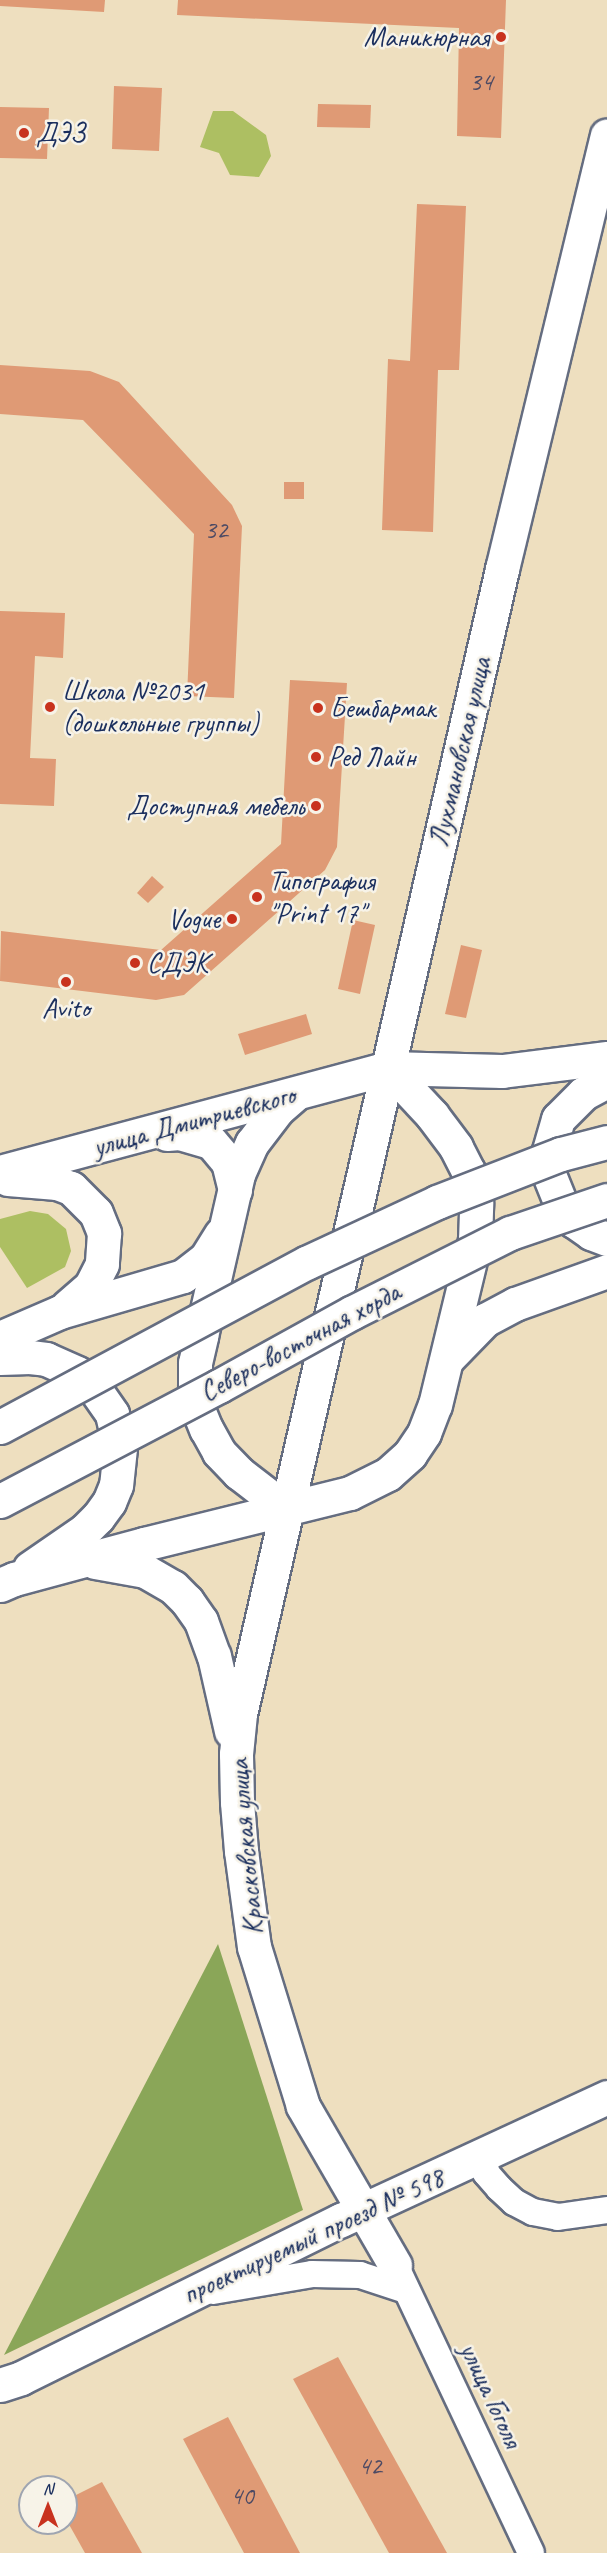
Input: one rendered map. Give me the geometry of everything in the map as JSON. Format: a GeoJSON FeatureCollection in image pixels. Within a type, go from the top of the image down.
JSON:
{"type":"FeatureCollection","features":[{"type":"Feature","properties":{"kind":"main road","name":"Лухмановская улица"},"geometry":{"type":"LineString","coordinates":[[319,1370],[502,569],[607,136]]}},
{"type":"Feature","properties":{"kind":"main road","name":"улица Дмитриевского"},"geometry":{"type":"LineString","coordinates":[[0,1172],[139,1137],[388,1068],[502,1071],[607,1058]]}},
{"type":"Feature","properties":{"kind":"main road"},"geometry":{"type":"LineString","coordinates":[[7,1582],[350,1493],[370,1485],[410,1454],[424,1433],[435,1406],[448,1358],[475,1240],[476,1202],[468,1171],[456,1146],[388,1068]]}},
{"type":"Feature","properties":{"kind":"main road"},"geometry":{"type":"LineString","coordinates":[[607,1081],[583,1094],[558,1119],[548,1153],[548,1172],[561,1205],[574,1221],[591,1233],[607,1239]]}},
{"type":"Feature","properties":{"kind":"main road"},"geometry":{"type":"LineString","coordinates":[[287,1510],[239,1473],[219,1452],[198,1409],[195,1363],[235,1190],[252,1143],[278,1108],[294,1095]]}},
{"type":"Feature","properties":{"kind":"main road"},"geometry":{"type":"LineString","coordinates":[[139,1137],[180,1132],[211,1142],[228,1162],[235,1190]]}},
{"type":"Feature","properties":{"kind":"main road"},"geometry":{"type":"LineString","coordinates":[[0,1427],[308,1262],[437,1202],[561,1154],[607,1142]]}},
{"type":"Feature","properties":{"kind":"main road"},"geometry":{"type":"LineString","coordinates":[[0,1178],[57,1183],[71,1188],[96,1213],[104,1233],[102,1264],[98,1276],[77,1299],[60,1312]]}},
{"type":"Feature","properties":{"kind":"main road","name":"Северо-восточная хорда"},"geometry":{"type":"LineString","coordinates":[[0,1501],[219,1386],[353,1312],[510,1233],[607,1200]]}},
{"type":"Feature","properties":{"kind":"main road"},"geometry":{"type":"LineString","coordinates":[[0,1338],[60,1312],[183,1276],[206,1258],[227,1225]]}},
{"type":"Feature","properties":{"kind":"main road"},"geometry":{"type":"LineString","coordinates":[[448,1358],[485,1320],[515,1304],[607,1271]]}},
{"type":"Feature","properties":{"kind":"main road"},"geometry":{"type":"LineString","coordinates":[[0,1359],[30,1357],[46,1359],[77,1373],[92,1385],[112,1414],[120,1448],[116,1485],[110,1502],[98,1517],[85,1530],[7,1582]]}},
{"type":"Feature","properties":{"kind":"main road","name":"Красковская улица"},"geometry":{"type":"LineString","coordinates":[[319,1370],[246,1681],[236,1754],[241,1851],[254,1947],[303,2106],[401,2277]]}},
{"type":"Feature","properties":{"kind":"main road"},"geometry":{"type":"LineString","coordinates":[[84,1561],[145,1571],[173,1587],[194,1609],[214,1656],[236,1754]]}},
{"type":"Feature","properties":{"kind":"main road","name":"проектируемый проезд № 598"},"geometry":{"type":"LineString","coordinates":[[10,2381],[364,2209],[607,2097]]}},
{"type":"Feature","properties":{"kind":"main road"},"geometry":{"type":"LineString","coordinates":[[0,2405],[10,2381]]}},
{"type":"Feature","properties":{"kind":"street"},"geometry":{"type":"LineString","coordinates":[[484,2154],[486,2173],[514,2202],[533,2211],[558,2217],[607,2210]]}},
{"type":"Feature","properties":{"kind":"street"},"geometry":{"type":"LineString","coordinates":[[189,2295],[312,2274],[401,2277]]}},
{"type":"Feature","properties":{"kind":"street","name":"улица Гоголя"},"geometry":{"type":"LineString","coordinates":[[401,2277],[531,2553]]}},
{"type":"Feature","properties":{"kind":"green space"},"geometry":{"type":"Polygon","coordinates":[[[213,111],[233,111],[266,135],[271,156],[259,177],[230,175],[219,153],[200,147],[213,111]]]}},
{"type":"Feature","properties":{"kind":"green space"},"geometry":{"type":"Polygon","coordinates":[[[30,1211],[48,1214],[66,1229],[71,1251],[65,1267],[27,1288],[0,1247],[0,1219],[30,1211]]]}},
{"type":"Feature","properties":{"kind":"green space"},"geometry":{"type":"Polygon","coordinates":[[[218,1944],[303,2210],[4,2355],[218,1944]]]}},
{"type":"Feature","properties":{"kind":"building"},"geometry":{"type":"Polygon","coordinates":[[[0,0],[105,0],[104,12],[0,6],[0,0]]]}},
{"type":"Feature","properties":{"kind":"building"},"geometry":{"type":"Polygon","coordinates":[[[178,0],[506,0],[501,138],[457,136],[459,28],[177,15],[178,0]]]}},
{"type":"Feature","properties":{"kind":"building"},"geometry":{"type":"Polygon","coordinates":[[[114,86],[162,88],[159,151],[112,149],[114,86]]]}},
{"type":"Feature","properties":{"kind":"building"},"geometry":{"type":"Polygon","coordinates":[[[318,104],[371,105],[370,128],[317,127],[318,104]]]}},
{"type":"Feature","properties":{"kind":"building","name":"ДЭЗ"},"geometry":{"type":"Polygon","coordinates":[[[0,107],[49,108],[47,159],[0,158],[0,107]]]}},
{"type":"Feature","properties":{"kind":"building"},"geometry":{"type":"Polygon","coordinates":[[[417,204],[466,206],[459,370],[438,370],[433,532],[382,530],[388,359],[410,361],[417,204]]]}},
{"type":"Feature","properties":{"kind":"building"},"geometry":{"type":"Polygon","coordinates":[[[0,365],[90,371],[119,382],[232,505],[242,526],[234,698],[187,696],[194,534],[83,420],[0,414],[0,365]]]}},
{"type":"Feature","properties":{"kind":"building"},"geometry":{"type":"Polygon","coordinates":[[[284,482],[304,482],[304,499],[284,499],[284,482]]]}},
{"type":"Feature","properties":{"kind":"building"},"geometry":{"type":"Polygon","coordinates":[[[0,611],[65,613],[63,658],[35,656],[30,758],[56,759],[54,806],[0,804],[0,611]]]}},
{"type":"Feature","properties":{"kind":"building"},"geometry":{"type":"Polygon","coordinates":[[[290,680],[347,683],[337,847],[325,870],[184,995],[156,1000],[0,981],[1,931],[161,950],[281,844],[290,680]]]}},
{"type":"Feature","properties":{"kind":"building"},"geometry":{"type":"Polygon","coordinates":[[[152,876],[164,887],[148,903],[137,893],[152,876]]]}},
{"type":"Feature","properties":{"kind":"building"},"geometry":{"type":"Polygon","coordinates":[[[353,920],[375,925],[360,994],[338,989],[353,920]]]}},
{"type":"Feature","properties":{"kind":"building"},"geometry":{"type":"Polygon","coordinates":[[[461,945],[482,950],[466,1018],[445,1014],[461,945]]]}},
{"type":"Feature","properties":{"kind":"building"},"geometry":{"type":"Polygon","coordinates":[[[306,1014],[312,1034],[245,1055],[238,1034],[306,1014]]]}},
{"type":"Feature","properties":{"kind":"building"},"geometry":{"type":"Polygon","coordinates":[[[338,2357],[447,2553],[389,2553],[293,2379],[338,2357]]]}},
{"type":"Feature","properties":{"kind":"building"},"geometry":{"type":"Polygon","coordinates":[[[228,2417],[300,2553],[244,2553],[183,2439],[228,2417]]]}},
{"type":"Feature","properties":{"kind":"building"},"geometry":{"type":"Polygon","coordinates":[[[102,2482],[142,2553],[85,2553],[75,2535],[78,2535],[78,2494],[102,2482]]]}},
{"type":"Feature","properties":{"kind":"place","name":"Маникюрная"},"geometry":{"type":"Point","coordinates":[501,37]}},
{"type":"Feature","properties":{"kind":"place","name":"ДЭЗ"},"geometry":{"type":"Point","coordinates":[24,133]}},
{"type":"Feature","properties":{"kind":"place","name":"Школа №2031 (дошкольные группы)"},"geometry":{"type":"Point","coordinates":[50,707]}},
{"type":"Feature","properties":{"kind":"place","name":"Бешбармак"},"geometry":{"type":"Point","coordinates":[318,708]}},
{"type":"Feature","properties":{"kind":"place","name":"Ред Лайн"},"geometry":{"type":"Point","coordinates":[316,757]}},
{"type":"Feature","properties":{"kind":"place","name":"Доступная мебель"},"geometry":{"type":"Point","coordinates":[316,806]}},
{"type":"Feature","properties":{"kind":"place","name":"Типография \"Print 17\""},"geometry":{"type":"Point","coordinates":[257,897]}},
{"type":"Feature","properties":{"kind":"place","name":"Vogue"},"geometry":{"type":"Point","coordinates":[232,919]}},
{"type":"Feature","properties":{"kind":"place","name":"СДЭК"},"geometry":{"type":"Point","coordinates":[135,963]}},
{"type":"Feature","properties":{"kind":"place","name":"Avito"},"geometry":{"type":"Point","coordinates":[66,982]}}]}
